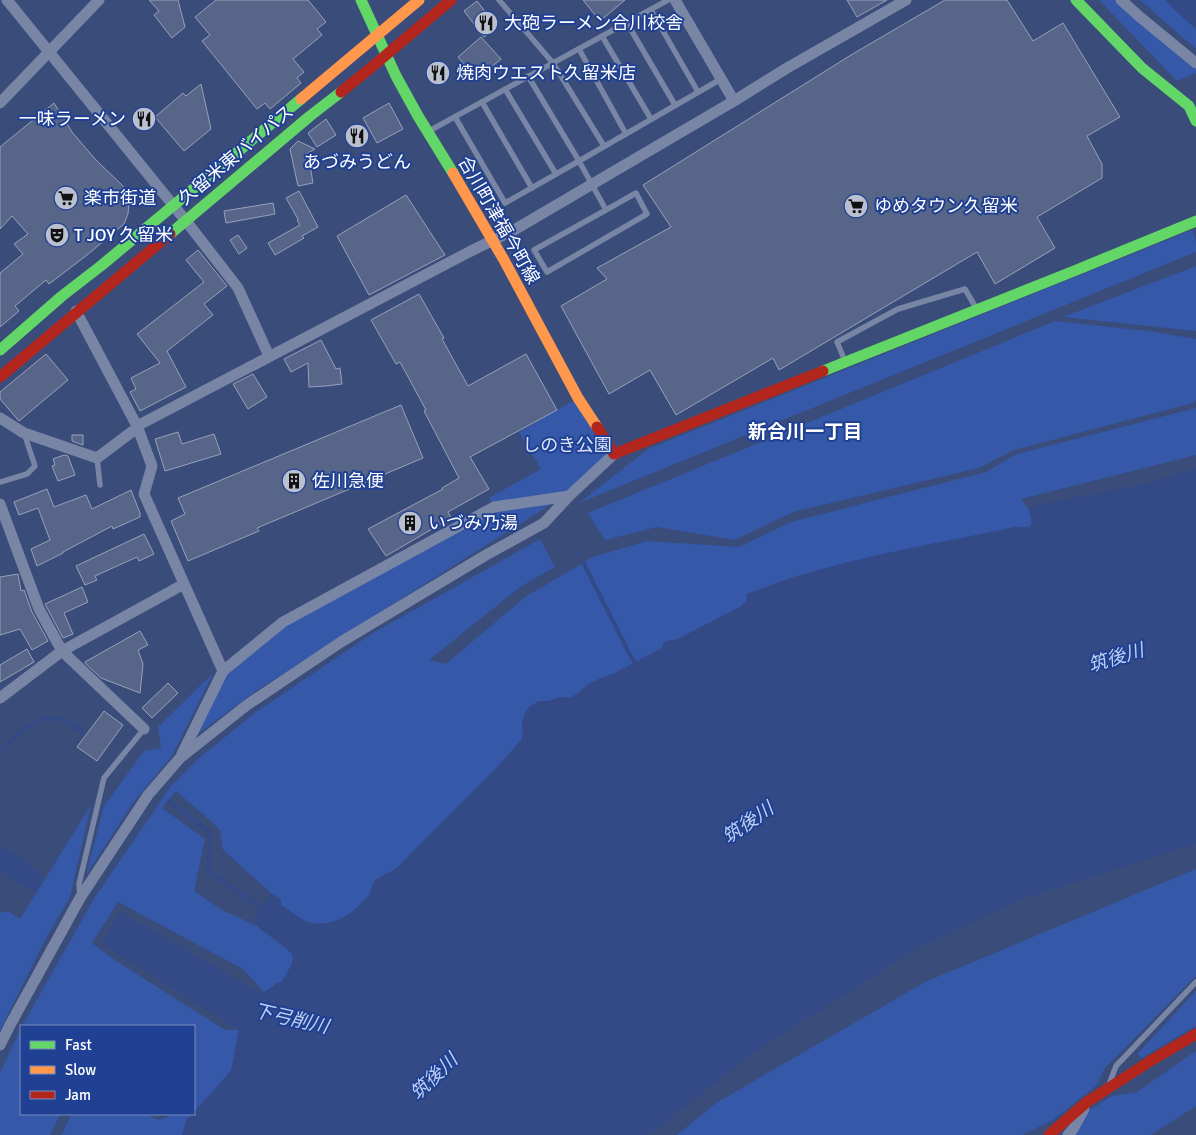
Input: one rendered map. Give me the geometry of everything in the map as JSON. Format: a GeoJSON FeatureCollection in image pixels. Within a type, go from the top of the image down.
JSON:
{"type":"FeatureCollection","features":[{"type":"Feature","properties":{"kind":"main road","name":"合川町津福今町線"},"geometry":{"type":"LineString","coordinates":[[361,0],[385,55],[427,132],[483,222],[578,398],[614,454]]}},
{"type":"Feature","properties":{"kind":"main road","name":"久留米東バイパス"},"geometry":{"type":"LineString","coordinates":[[0,350],[62,296],[102,265],[420,0]]}},
{"type":"Feature","properties":{"kind":"main road","name":"久留米東バイパス"},"geometry":{"type":"LineString","coordinates":[[0,377],[76,311],[451,0]]}},
{"type":"Feature","properties":{"kind":"main road"},"geometry":{"type":"LineString","coordinates":[[1076,0],[1142,68],[1189,106],[1196,121]]}},
{"type":"Feature","properties":{"kind":"main road"},"geometry":{"type":"LineString","coordinates":[[614,454],[666,435],[1196,221]]}},
{"type":"Feature","properties":{"kind":"main road"},"geometry":{"type":"LineString","coordinates":[[1049,1135],[1087,1102],[1196,1034]]}},
{"type":"Feature","properties":{"kind":"street"},"geometry":{"type":"LineString","coordinates":[[7,0],[238,288],[269,356]]}},
{"type":"Feature","properties":{"kind":"street"},"geometry":{"type":"LineString","coordinates":[[0,103],[98,0]]}},
{"type":"Feature","properties":{"kind":"street"},"geometry":{"type":"LineString","coordinates":[[675,0],[734,101]]}},
{"type":"Feature","properties":{"kind":"street"},"geometry":{"type":"LineString","coordinates":[[0,418],[24,433],[97,458],[137,427],[541,214],[787,68],[906,0]]}},
{"type":"Feature","properties":{"kind":"street"},"geometry":{"type":"LineString","coordinates":[[1121,0],[1196,63]]}},
{"type":"Feature","properties":{"kind":"street"},"geometry":{"type":"LineString","coordinates":[[76,311],[137,427],[152,466],[144,494],[223,671]]}},
{"type":"Feature","properties":{"kind":"street"},"geometry":{"type":"LineString","coordinates":[[0,1046],[80,898],[148,795],[180,758],[247,705],[341,642],[486,555],[544,523],[569,496],[614,454]]}},
{"type":"Feature","properties":{"kind":"street"},"geometry":{"type":"LineString","coordinates":[[180,758],[223,671],[283,622],[494,507],[569,496]]}},
{"type":"Feature","properties":{"kind":"street"},"geometry":{"type":"LineString","coordinates":[[0,504],[39,610],[62,651],[144,728]]}},
{"type":"Feature","properties":{"kind":"street"},"geometry":{"type":"LineString","coordinates":[[0,698],[62,651],[184,584]]}},
{"type":"Feature","properties":{"kind":"street"},"geometry":{"type":"LineString","coordinates":[[1068,1135],[1087,1102]]}},
{"type":"Feature","properties":{"kind":"lane"},"geometry":{"type":"LineString","coordinates":[[498,0],[553,63],[604,146]]}},
{"type":"Feature","properties":{"kind":"lane"},"geometry":{"type":"LineString","coordinates":[[427,132],[668,0]]}},
{"type":"Feature","properties":{"kind":"lane"},"geometry":{"type":"LineString","coordinates":[[651,10],[698,92]]}},
{"type":"Feature","properties":{"kind":"lane"},"geometry":{"type":"LineString","coordinates":[[627,23],[676,105]]}},
{"type":"Feature","properties":{"kind":"lane"},"geometry":{"type":"LineString","coordinates":[[602,36],[651,119]]}},
{"type":"Feature","properties":{"kind":"lane"},"geometry":{"type":"LineString","coordinates":[[578,49],[626,134]]}},
{"type":"Feature","properties":{"kind":"lane"},"geometry":{"type":"LineString","coordinates":[[528,76],[579,160],[606,210]]}},
{"type":"Feature","properties":{"kind":"lane"},"geometry":{"type":"LineString","coordinates":[[455,117],[505,203],[721,79]]}},
{"type":"Feature","properties":{"kind":"lane"},"geometry":{"type":"LineString","coordinates":[[505,89],[556,174]]}},
{"type":"Feature","properties":{"kind":"lane"},"geometry":{"type":"LineString","coordinates":[[482,102],[532,188]]}},
{"type":"Feature","properties":{"kind":"lane"},"geometry":{"type":"LineString","coordinates":[[636,193],[647,214],[547,272],[534,250],[606,210],[636,193]]}},
{"type":"Feature","properties":{"kind":"lane"},"geometry":{"type":"LineString","coordinates":[[846,362],[837,342],[898,309],[965,289],[977,310]]}},
{"type":"Feature","properties":{"kind":"lane"},"geometry":{"type":"LineString","coordinates":[[0,482],[27,474],[35,466],[24,433]]}},
{"type":"Feature","properties":{"kind":"lane"},"geometry":{"type":"LineString","coordinates":[[97,458],[100,485]]}},
{"type":"Feature","properties":{"kind":"lane"},"geometry":{"type":"LineString","coordinates":[[80,898],[79,884],[104,778],[144,728]]}},
{"type":"Feature","properties":{"kind":"lane"},"geometry":{"type":"LineString","coordinates":[[1108,1088],[1116,1066],[1196,982]]}},
{"type":"Feature","properties":{"kind":"green space"},"geometry":{"type":"Polygon","coordinates":[[[1099,0],[1129,0],[1196,69],[1196,73],[1177,81],[1099,0]]]}},
{"type":"Feature","properties":{"kind":"green space"},"geometry":{"type":"Polygon","coordinates":[[[1140,0],[1165,0],[1196,29],[1196,49],[1140,0]]]}},
{"type":"Feature","properties":{"kind":"green space"},"geometry":{"type":"Polygon","coordinates":[[[1192,230],[1196,242],[1196,252],[579,503],[648,449],[1192,230]]]}},
{"type":"Feature","properties":{"kind":"green space"},"geometry":{"type":"Polygon","coordinates":[[[1196,266],[1196,331],[1063,317],[1196,266]]]}},
{"type":"Feature","properties":{"kind":"green space"},"geometry":{"type":"Polygon","coordinates":[[[1055,321],[1148,331],[1196,339],[1196,400],[1193,403],[1014,450],[979,468],[793,512],[735,540],[657,527],[605,540],[588,513],[1055,321]]]}},
{"type":"Feature","properties":{"kind":"green space","name":"しのき公園"},"geometry":{"type":"Polygon","coordinates":[[[578,398],[614,454],[569,496],[494,507],[489,498],[541,469],[519,432],[578,398]]]}},
{"type":"Feature","properties":{"kind":"green space"},"geometry":{"type":"Polygon","coordinates":[[[1196,408],[1196,455],[1021,499],[1029,510],[1032,523],[1029,527],[1016,527],[846,563],[797,576],[747,594],[746,601],[742,606],[678,639],[664,642],[662,648],[615,673],[587,685],[579,693],[569,698],[561,697],[549,701],[540,701],[530,706],[524,715],[522,739],[500,764],[396,869],[375,880],[369,895],[351,914],[337,921],[319,924],[309,923],[281,905],[281,899],[271,893],[223,850],[220,830],[176,791],[162,808],[205,839],[194,891],[222,910],[257,926],[290,951],[293,957],[292,964],[282,982],[264,992],[243,969],[118,902],[92,943],[116,961],[225,1030],[239,1030],[231,1071],[195,1111],[195,1025],[23,1025],[95,897],[171,786],[198,759],[256,712],[373,633],[540,539],[555,567],[520,587],[429,660],[446,664],[525,597],[593,557],[647,541],[739,547],[791,522],[986,472],[1017,454],[1196,408]]]}},
{"type":"Feature","properties":{"kind":"green space"},"geometry":{"type":"Polygon","coordinates":[[[556,501],[259,689],[195,736],[227,675],[281,627],[498,511],[556,501]]]}},
{"type":"Feature","properties":{"kind":"green space"},"geometry":{"type":"Polygon","coordinates":[[[213,673],[172,756],[133,803],[86,875],[104,806],[144,751],[161,748],[158,727],[213,673]]]}},
{"type":"Feature","properties":{"kind":"green space"},"geometry":{"type":"Polygon","coordinates":[[[91,805],[70,897],[45,940],[0,1031],[0,913],[8,911],[20,919],[91,805]]]}},
{"type":"Feature","properties":{"kind":"green space"},"geometry":{"type":"Polygon","coordinates":[[[1196,869],[1196,976],[1104,1069],[1097,1085],[1053,1120],[1022,1135],[677,1135],[716,1103],[925,982],[1196,869]]]}},
{"type":"Feature","properties":{"kind":"green space"},"geometry":{"type":"Polygon","coordinates":[[[1196,991],[1196,1026],[1142,1058],[1137,1054],[1196,991]]]}},
{"type":"Feature","properties":{"kind":"green space"},"geometry":{"type":"Polygon","coordinates":[[[20,1030],[20,1115],[60,1115],[50,1135],[0,1135],[0,1073],[20,1030]]]}},
{"type":"Feature","properties":{"kind":"green space"},"geometry":{"type":"Polygon","coordinates":[[[1196,1051],[1196,1106],[1151,1135],[1073,1135],[1088,1111],[1112,1096],[1137,1092],[1196,1051]]]}},
{"type":"Feature","properties":{"kind":"green space"},"geometry":{"type":"Polygon","coordinates":[[[71,1115],[148,1115],[158,1120],[170,1115],[191,1115],[187,1119],[182,1135],[62,1135],[71,1115]]]}},
{"type":"Feature","properties":{"kind":"water","name":"筑後川"},"geometry":{"type":"Polygon","coordinates":[[[1196,468],[1196,844],[1020,900],[921,946],[758,1050],[648,1135],[182,1135],[187,1119],[191,1115],[195,1115],[195,1111],[231,1071],[239,1030],[101,943],[120,912],[250,987],[264,992],[282,982],[292,964],[293,957],[285,947],[257,926],[253,920],[271,893],[281,899],[281,905],[308,922],[316,924],[325,924],[342,918],[357,908],[371,892],[375,881],[396,869],[500,764],[522,739],[524,715],[530,706],[540,701],[549,701],[561,697],[569,698],[579,693],[587,685],[615,673],[662,648],[664,642],[678,639],[742,606],[746,601],[747,594],[779,582],[825,568],[879,555],[1016,527],[1029,527],[1032,523],[1029,510],[1032,506],[1149,483],[1196,468]]]}},
{"type":"Feature","properties":{"kind":"building"},"geometry":{"type":"Polygon","coordinates":[[[149,0],[178,0],[185,27],[172,38],[154,15],[159,11],[149,0]]]}},
{"type":"Feature","properties":{"kind":"building"},"geometry":{"type":"Polygon","coordinates":[[[216,0],[308,0],[326,22],[317,29],[322,35],[293,59],[304,72],[297,78],[301,83],[270,109],[265,103],[257,109],[202,41],[210,35],[195,17],[216,0]]]}},
{"type":"Feature","properties":{"kind":"building"},"geometry":{"type":"Polygon","coordinates":[[[583,0],[625,0],[600,21],[583,0]]]}},
{"type":"Feature","properties":{"kind":"building"},"geometry":{"type":"Polygon","coordinates":[[[847,0],[887,0],[857,17],[847,0]]]}},
{"type":"Feature","properties":{"kind":"building","name":"ゆめタウン久留米"},"geometry":{"type":"Polygon","coordinates":[[[945,0],[1007,0],[1033,41],[1063,23],[1120,117],[1087,136],[1102,164],[1102,178],[1037,217],[1055,248],[995,284],[977,252],[779,370],[773,358],[676,415],[650,370],[609,394],[561,306],[607,279],[597,268],[671,227],[643,185],[851,55],[945,0]]]}},
{"type":"Feature","properties":{"kind":"building"},"geometry":{"type":"Polygon","coordinates":[[[477,1],[497,27],[484,37],[464,11],[477,1]]]}},
{"type":"Feature","properties":{"kind":"building"},"geometry":{"type":"Polygon","coordinates":[[[481,37],[501,59],[477,79],[458,57],[481,37]]]}},
{"type":"Feature","properties":{"kind":"building"},"geometry":{"type":"Polygon","coordinates":[[[201,84],[211,129],[184,151],[155,117],[183,93],[186,96],[201,84]]]}},
{"type":"Feature","properties":{"kind":"building","name":"楽市街道"},"geometry":{"type":"Polygon","coordinates":[[[54,103],[72,132],[95,159],[123,186],[129,202],[128,214],[124,224],[87,255],[49,284],[46,280],[15,306],[19,311],[0,327],[0,273],[23,254],[14,244],[28,234],[12,216],[0,229],[0,147],[54,103]]]}},
{"type":"Feature","properties":{"kind":"building"},"geometry":{"type":"Polygon","coordinates":[[[389,103],[403,129],[377,143],[363,118],[389,103]]]}},
{"type":"Feature","properties":{"kind":"building"},"geometry":{"type":"Polygon","coordinates":[[[326,119],[336,135],[317,147],[308,133],[326,119]]]}},
{"type":"Feature","properties":{"kind":"building"},"geometry":{"type":"Polygon","coordinates":[[[298,141],[315,149],[308,153],[313,183],[298,186],[290,149],[298,141]]]}},
{"type":"Feature","properties":{"kind":"building"},"geometry":{"type":"Polygon","coordinates":[[[299,191],[318,227],[302,236],[304,238],[275,255],[268,243],[300,225],[286,198],[299,191]]]}},
{"type":"Feature","properties":{"kind":"building"},"geometry":{"type":"Polygon","coordinates":[[[406,195],[445,255],[369,295],[337,236],[406,195]]]}},
{"type":"Feature","properties":{"kind":"building"},"geometry":{"type":"Polygon","coordinates":[[[273,203],[275,214],[226,223],[224,211],[273,203]]]}},
{"type":"Feature","properties":{"kind":"building"},"geometry":{"type":"Polygon","coordinates":[[[238,235],[247,248],[239,254],[230,240],[238,235]]]}},
{"type":"Feature","properties":{"kind":"building"},"geometry":{"type":"Polygon","coordinates":[[[198,250],[227,286],[204,304],[213,315],[167,351],[186,387],[140,411],[130,392],[136,389],[131,378],[160,363],[137,334],[204,282],[186,260],[198,250]]]}},
{"type":"Feature","properties":{"kind":"building"},"geometry":{"type":"Polygon","coordinates":[[[419,294],[468,386],[526,354],[557,410],[470,457],[489,489],[448,512],[451,518],[386,556],[368,529],[443,489],[459,478],[400,362],[396,364],[371,320],[419,294]]]}},
{"type":"Feature","properties":{"kind":"building"},"geometry":{"type":"Polygon","coordinates":[[[321,340],[336,369],[340,368],[342,384],[309,387],[308,363],[291,372],[284,359],[321,340]]]}},
{"type":"Feature","properties":{"kind":"building"},"geometry":{"type":"Polygon","coordinates":[[[46,354],[68,380],[19,421],[0,399],[0,392],[46,354]]]}},
{"type":"Feature","properties":{"kind":"building"},"geometry":{"type":"Polygon","coordinates":[[[253,374],[267,397],[248,409],[233,384],[253,374]]]}},
{"type":"Feature","properties":{"kind":"building","name":"佐川急便"},"geometry":{"type":"Polygon","coordinates":[[[401,405],[423,458],[257,528],[259,531],[188,561],[171,521],[185,514],[178,498],[401,405]]]}},
{"type":"Feature","properties":{"kind":"building"},"geometry":{"type":"Polygon","coordinates":[[[178,432],[182,444],[214,434],[221,454],[165,471],[155,439],[178,432]]]}},
{"type":"Feature","properties":{"kind":"building"},"geometry":{"type":"Polygon","coordinates":[[[72,435],[83,435],[83,445],[72,441],[72,435]]]}},
{"type":"Feature","properties":{"kind":"building"},"geometry":{"type":"Polygon","coordinates":[[[64,455],[68,456],[75,475],[58,481],[52,466],[55,465],[53,459],[64,455]]]}},
{"type":"Feature","properties":{"kind":"building"},"geometry":{"type":"Polygon","coordinates":[[[47,489],[54,507],[86,495],[92,509],[131,490],[140,517],[113,529],[112,526],[37,566],[31,549],[50,540],[38,508],[19,515],[14,502],[47,489]]]}},
{"type":"Feature","properties":{"kind":"building"},"geometry":{"type":"Polygon","coordinates":[[[144,534],[154,554],[139,561],[137,557],[95,576],[97,580],[85,585],[76,566],[144,534]]]}},
{"type":"Feature","properties":{"kind":"building"},"geometry":{"type":"Polygon","coordinates":[[[18,574],[21,591],[24,590],[32,612],[48,641],[32,650],[20,629],[0,635],[0,577],[18,574]]]}},
{"type":"Feature","properties":{"kind":"building"},"geometry":{"type":"Polygon","coordinates":[[[82,587],[88,602],[64,613],[73,634],[63,638],[45,604],[82,587]]]}},
{"type":"Feature","properties":{"kind":"building"},"geometry":{"type":"Polygon","coordinates":[[[140,631],[148,645],[138,650],[143,664],[140,693],[101,678],[86,664],[85,662],[140,631]]]}},
{"type":"Feature","properties":{"kind":"building"},"geometry":{"type":"Polygon","coordinates":[[[27,649],[34,662],[0,682],[0,665],[27,649]]]}},
{"type":"Feature","properties":{"kind":"building"},"geometry":{"type":"Polygon","coordinates":[[[168,683],[178,693],[152,718],[142,708],[168,683]]]}},
{"type":"Feature","properties":{"kind":"building"},"geometry":{"type":"Polygon","coordinates":[[[104,711],[123,725],[97,761],[77,747],[104,711]]]}},
{"type":"Feature","properties":{"kind":"waterway"},"geometry":{"type":"LineString","coordinates":[[1179,0],[1196,15]]}},
{"type":"Feature","properties":{"kind":"waterway"},"geometry":{"type":"LineString","coordinates":[[577,551],[580,556]]}},
{"type":"Feature","properties":{"kind":"waterway"},"geometry":{"type":"LineString","coordinates":[[583,562],[637,666]]}},
{"type":"Feature","properties":{"kind":"waterway"},"geometry":{"type":"LineString","coordinates":[[0,750],[29,726],[45,718],[65,720],[82,732]]}},
{"type":"Feature","properties":{"kind":"waterway"},"geometry":{"type":"LineString","coordinates":[[169,801],[210,833],[208,871],[264,910]]}},
{"type":"Feature","properties":{"kind":"waterway","name":"下弓削川"},"geometry":{"type":"LineString","coordinates":[[0,857],[32,880]]}},
{"type":"Feature","properties":{"kind":"traffic: fast"},"geometry":{"type":"LineString","coordinates":[[361,0],[396,76],[453,173]]}},
{"type":"Feature","properties":{"kind":"traffic: fast"},"geometry":{"type":"LineString","coordinates":[[1076,0],[1142,68],[1189,106],[1196,121]]}},
{"type":"Feature","properties":{"kind":"traffic: fast"},"geometry":{"type":"LineString","coordinates":[[170,234],[341,92]]}},
{"type":"Feature","properties":{"kind":"traffic: fast"},"geometry":{"type":"LineString","coordinates":[[0,350],[62,296],[102,265],[301,99]]}},
{"type":"Feature","properties":{"kind":"traffic: fast"},"geometry":{"type":"LineString","coordinates":[[823,371],[1196,221]]}},
{"type":"Feature","properties":{"kind":"traffic: slow"},"geometry":{"type":"LineString","coordinates":[[301,99],[419,0]]}},
{"type":"Feature","properties":{"kind":"traffic: slow"},"geometry":{"type":"LineString","coordinates":[[453,173],[504,260],[578,398],[597,427]]}},
{"type":"Feature","properties":{"kind":"traffic: jam"},"geometry":{"type":"LineString","coordinates":[[341,92],[451,0]]}},
{"type":"Feature","properties":{"kind":"traffic: jam"},"geometry":{"type":"LineString","coordinates":[[0,377],[170,234]]}},
{"type":"Feature","properties":{"kind":"traffic: jam"},"geometry":{"type":"LineString","coordinates":[[597,427],[614,454],[823,371]]}},
{"type":"Feature","properties":{"kind":"traffic: jam"},"geometry":{"type":"LineString","coordinates":[[1049,1135],[1087,1102],[1196,1034]]}},
{"type":"Feature","properties":{"kind":"place","name":"大砲ラーメン合川校舎"},"geometry":{"type":"Point","coordinates":[486,23]}},
{"type":"Feature","properties":{"kind":"place","name":"焼肉ウエスト久留米店"},"geometry":{"type":"Point","coordinates":[438,73]}},
{"type":"Feature","properties":{"kind":"place","name":"一味ラーメン"},"geometry":{"type":"Point","coordinates":[144,119]}},
{"type":"Feature","properties":{"kind":"place","name":"あづみうどん"},"geometry":{"type":"Point","coordinates":[357,136]}},
{"type":"Feature","properties":{"kind":"place","name":"楽市街道"},"geometry":{"type":"Point","coordinates":[66,198]}},
{"type":"Feature","properties":{"kind":"place","name":"ゆめタウン久留米"},"geometry":{"type":"Point","coordinates":[856,206]}},
{"type":"Feature","properties":{"kind":"place","name":"T JOY 久留米"},"geometry":{"type":"Point","coordinates":[57,235]}},
{"type":"Feature","properties":{"kind":"place","name":"佐川急便"},"geometry":{"type":"Point","coordinates":[294,481]}},
{"type":"Feature","properties":{"kind":"place","name":"いづみ乃湯"},"geometry":{"type":"Point","coordinates":[410,523]}},
{"type":"Feature","properties":{"kind":"district","name":"新合川一丁目"},"geometry":{"type":"Point","coordinates":[805,432]}}]}
